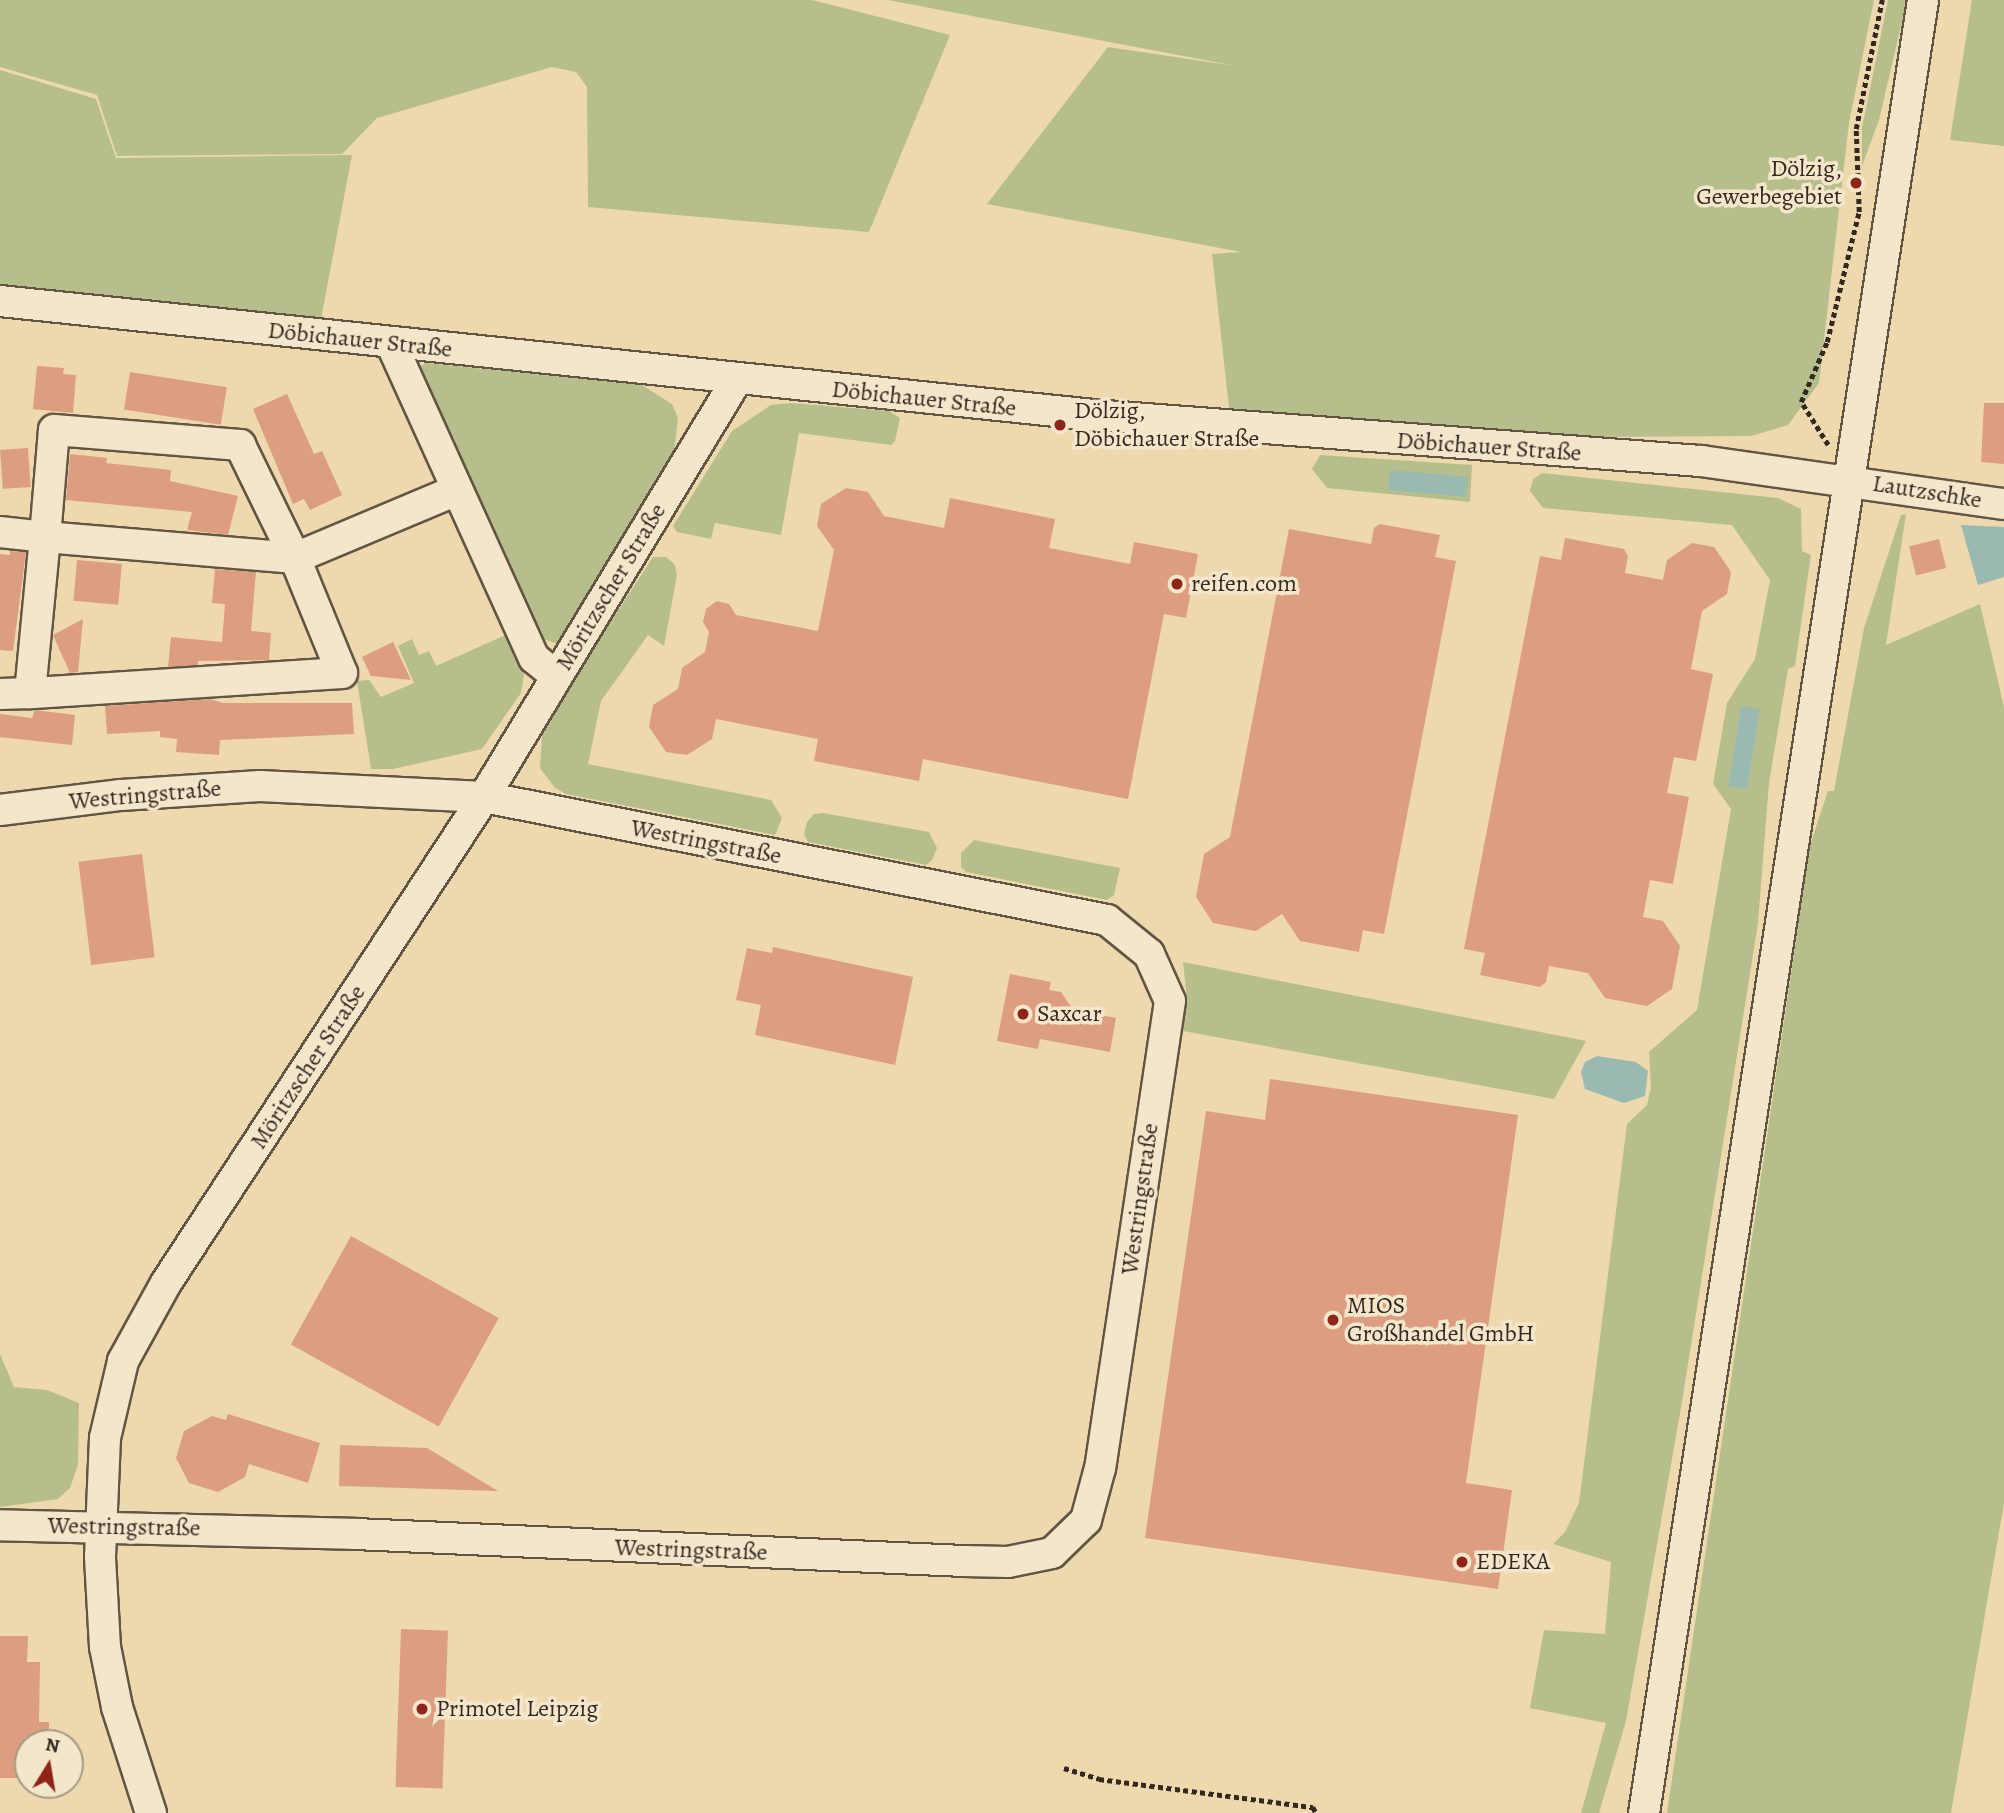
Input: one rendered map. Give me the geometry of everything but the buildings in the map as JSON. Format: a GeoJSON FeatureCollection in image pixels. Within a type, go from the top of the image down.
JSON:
{"type":"FeatureCollection","features":[{"type":"Feature","properties":{"kind":"street"},"geometry":{"type":"LineString","coordinates":[[1644,1813],[1923,0]]}},
{"type":"Feature","properties":{"kind":"street","name":"Döbichauer Straße"},"geometry":{"type":"LineString","coordinates":[[0,301],[736,381],[1300,434],[1701,461],[1850,480]]}},
{"type":"Feature","properties":{"kind":"street"},"geometry":{"type":"LineString","coordinates":[[391,343],[534,658],[556,676]]}},
{"type":"Feature","properties":{"kind":"street","name":"Möritzscher Straße"},"geometry":{"type":"LineString","coordinates":[[151,1813],[133,1767],[106,1647],[101,1525],[105,1438],[123,1361],[166,1283],[485,797],[736,381]]}},
{"type":"Feature","properties":{"kind":"street"},"geometry":{"type":"LineString","coordinates":[[0,694],[30,693],[342,673],[295,558],[240,445],[54,430],[30,693]]}},
{"type":"Feature","properties":{"kind":"street","name":"Lautzschke"},"geometry":{"type":"LineString","coordinates":[[1850,480],[2004,504]]}},
{"type":"Feature","properties":{"kind":"street"},"geometry":{"type":"LineString","coordinates":[[0,532],[295,558],[457,490]]}},
{"type":"Feature","properties":{"kind":"street","name":"Westringstraße"},"geometry":{"type":"LineString","coordinates":[[0,810],[121,795],[260,786],[485,797],[1107,920],[1149,954],[1170,1001],[1100,1468],[1086,1520],[1052,1553],[1008,1562],[101,1525],[0,1525]]}},
{"type":"Feature","properties":{"kind":"path"},"geometry":{"type":"LineString","coordinates":[[1850,480],[1801,402],[1827,342],[1859,212],[1856,129],[1882,0]]}},
{"type":"Feature","properties":{"kind":"path"},"geometry":{"type":"LineString","coordinates":[[1064,1769],[1099,1779],[1313,1807],[1316,1813]]}},
{"type":"Feature","properties":{"kind":"green space"},"geometry":{"type":"Polygon","coordinates":[[[0,0],[812,0],[950,35],[869,232],[588,207],[587,87],[576,72],[552,67],[377,118],[342,154],[117,156],[97,95],[0,67],[0,0]]]}},
{"type":"Feature","properties":{"kind":"green space"},"geometry":{"type":"Polygon","coordinates":[[[888,0],[1874,0],[1849,123],[1819,383],[1788,425],[1751,436],[1578,437],[1229,408],[1212,254],[1241,252],[987,204],[1108,47],[1236,66],[888,0]]]}},
{"type":"Feature","properties":{"kind":"green space"},"geometry":{"type":"Polygon","coordinates":[[[1888,0],[1907,0],[1879,120],[1862,166],[1862,128],[1888,0]]]}},
{"type":"Feature","properties":{"kind":"green space"},"geometry":{"type":"Polygon","coordinates":[[[1972,0],[2004,0],[2004,146],[1950,140],[1972,0]]]}},
{"type":"Feature","properties":{"kind":"green space"},"geometry":{"type":"Polygon","coordinates":[[[0,70],[96,99],[116,158],[352,155],[321,319],[0,284],[0,70]]]}},
{"type":"Feature","properties":{"kind":"green space"},"geometry":{"type":"Polygon","coordinates":[[[426,363],[642,385],[672,404],[678,418],[674,452],[558,644],[537,637],[418,368],[426,363]]]}},
{"type":"Feature","properties":{"kind":"green space"},"geometry":{"type":"Polygon","coordinates":[[[791,403],[889,411],[900,418],[895,441],[891,445],[799,433],[781,535],[715,523],[711,539],[677,532],[673,526],[732,431],[771,405],[791,403]]]}},
{"type":"Feature","properties":{"kind":"green space"},"geometry":{"type":"Polygon","coordinates":[[[1320,455],[1472,465],[1470,502],[1327,488],[1312,469],[1320,455]]]}},
{"type":"Feature","properties":{"kind":"green space"},"geometry":{"type":"Polygon","coordinates":[[[1542,473],[1778,498],[1801,509],[1802,551],[1811,555],[1795,666],[1788,669],[1769,783],[1758,923],[1682,1402],[1626,1721],[1599,1813],[1581,1813],[1606,1723],[1530,1708],[1544,1630],[1605,1634],[1611,1562],[1553,1544],[1565,1532],[1579,1503],[1627,1124],[1647,1105],[1651,1087],[1649,1052],[1697,1010],[1731,809],[1713,784],[1727,703],[1755,659],[1770,580],[1732,525],[1543,508],[1530,491],[1533,479],[1542,473]]]}},
{"type":"Feature","properties":{"kind":"green space"},"geometry":{"type":"Polygon","coordinates":[[[1906,514],[1886,645],[1980,604],[2004,707],[2004,1503],[1951,1813],[1667,1813],[1810,845],[1828,791],[1834,791],[1864,628],[1901,515],[1906,514]]]}},
{"type":"Feature","properties":{"kind":"green space"},"geometry":{"type":"Polygon","coordinates":[[[653,557],[666,557],[675,565],[677,575],[664,646],[648,635],[601,701],[588,764],[771,800],[782,818],[775,835],[566,794],[555,788],[540,768],[542,735],[550,715],[653,557]]]}},
{"type":"Feature","properties":{"kind":"green space"},"geometry":{"type":"Polygon","coordinates":[[[508,634],[524,675],[521,693],[482,749],[393,769],[371,769],[357,681],[369,680],[381,697],[414,683],[398,646],[412,639],[419,655],[429,651],[436,666],[508,634]]]}},
{"type":"Feature","properties":{"kind":"green space"},"geometry":{"type":"Polygon","coordinates":[[[823,813],[929,832],[937,848],[932,860],[926,865],[808,842],[804,834],[807,822],[814,814],[823,813]]]}},
{"type":"Feature","properties":{"kind":"green space"},"geometry":{"type":"Polygon","coordinates":[[[974,840],[1120,868],[1114,895],[1107,900],[966,872],[961,867],[961,853],[974,840]]]}},
{"type":"Feature","properties":{"kind":"green space"},"geometry":{"type":"Polygon","coordinates":[[[1183,962],[1586,1041],[1554,1099],[1183,1031],[1187,999],[1183,962]]]}},
{"type":"Feature","properties":{"kind":"green space"},"geometry":{"type":"Polygon","coordinates":[[[0,1354],[14,1387],[47,1390],[79,1403],[78,1465],[70,1488],[58,1499],[0,1507],[0,1354]]]}},
{"type":"Feature","properties":{"kind":"water"},"geometry":{"type":"Polygon","coordinates":[[[1390,470],[1468,477],[1466,497],[1388,490],[1390,470]]]}},
{"type":"Feature","properties":{"kind":"water"},"geometry":{"type":"Polygon","coordinates":[[[1961,525],[2004,527],[2004,577],[1978,585],[1961,525]]]}},
{"type":"Feature","properties":{"kind":"water"},"geometry":{"type":"Polygon","coordinates":[[[1741,706],[1760,709],[1747,789],[1728,786],[1741,706]]]}},
{"type":"Feature","properties":{"kind":"water"},"geometry":{"type":"Polygon","coordinates":[[[1597,1056],[1636,1062],[1648,1071],[1645,1096],[1624,1103],[1585,1089],[1581,1072],[1585,1062],[1597,1056]]]}},
{"type":"Feature","properties":{"kind":"place","name":"Dölzig, Gewerbegebiet"},"geometry":{"type":"Point","coordinates":[1856,183]}},
{"type":"Feature","properties":{"kind":"place","name":"Dölzig, Döbichauer Straße"},"geometry":{"type":"Point","coordinates":[1060,425]}},
{"type":"Feature","properties":{"kind":"place","name":"reifen.com"},"geometry":{"type":"Point","coordinates":[1177,584]}},
{"type":"Feature","properties":{"kind":"place","name":"Saxcar"},"geometry":{"type":"Point","coordinates":[1023,1014]}},
{"type":"Feature","properties":{"kind":"place","name":"MIOS Großhandel GmbH"},"geometry":{"type":"Point","coordinates":[1333,1320]}},
{"type":"Feature","properties":{"kind":"place","name":"EDEKA"},"geometry":{"type":"Point","coordinates":[1462,1562]}},
{"type":"Feature","properties":{"kind":"place","name":"Primotel Leipzig"},"geometry":{"type":"Point","coordinates":[422,1709]}}]}
